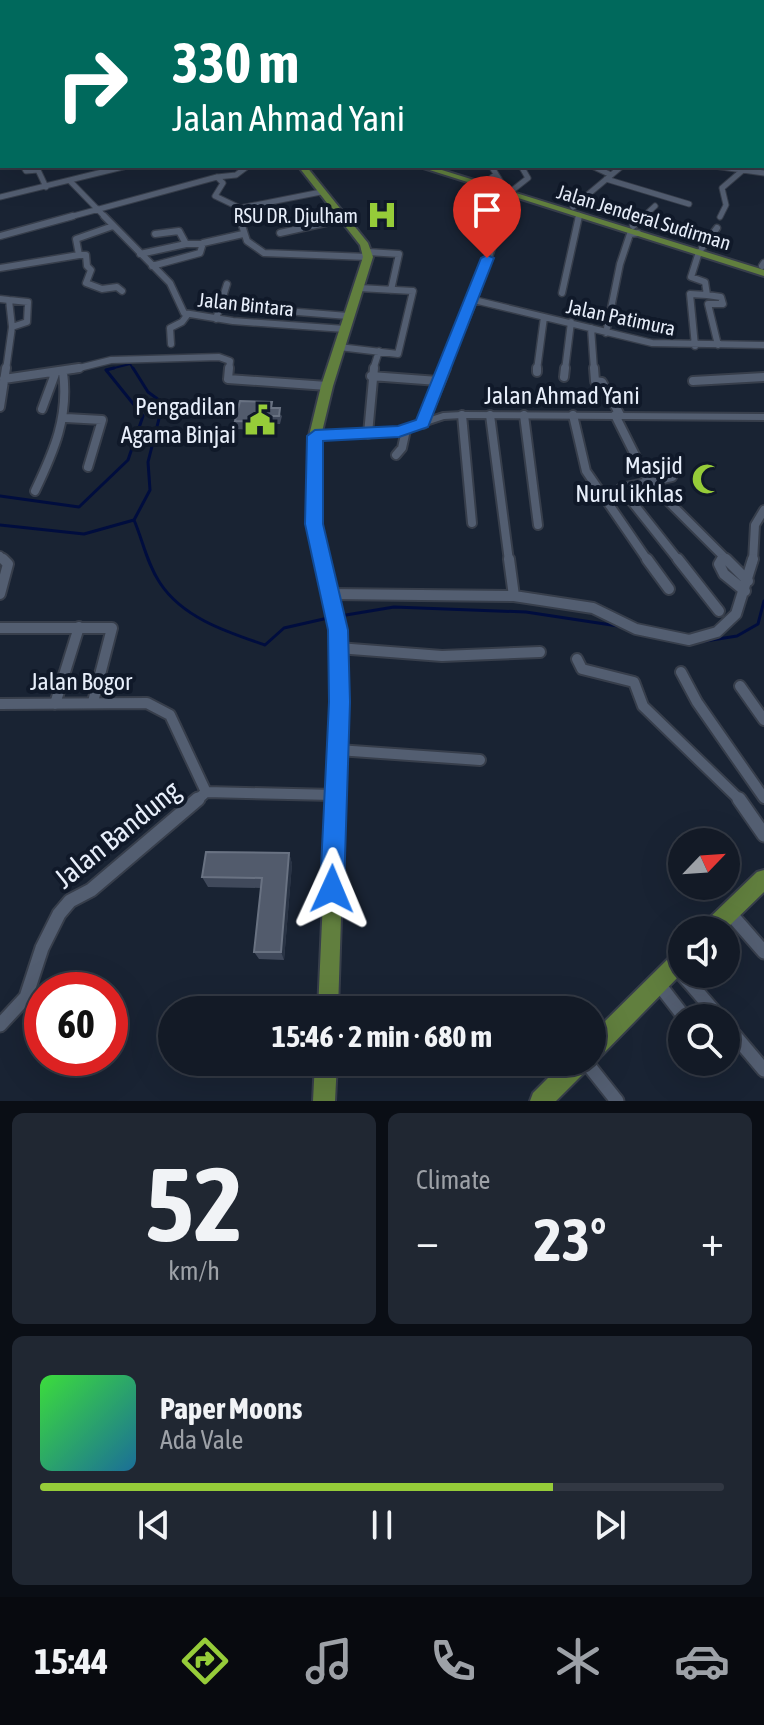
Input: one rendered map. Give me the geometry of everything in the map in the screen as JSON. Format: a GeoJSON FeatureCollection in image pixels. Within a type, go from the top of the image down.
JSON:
{"type":"FeatureCollection","features":[{"type":"Feature","properties":{"kind":"main road"},"geometry":{"type":"LineString","coordinates":[[303,168],[365,245],[368,255],[327,386],[315,436],[314,524],[338,639],[338,750],[328,996]]}},
{"type":"Feature","properties":{"kind":"main road","name":"Jalan Jenderal Sudirman"},"geometry":{"type":"LineString","coordinates":[[430,168],[763,267]]}},
{"type":"Feature","properties":{"kind":"main road","name":"Jalan Jenderal Sudirman"},"geometry":{"type":"LineString","coordinates":[[453,168],[492,177],[505,191]]}},
{"type":"Feature","properties":{"kind":"main road"},"geometry":{"type":"LineString","coordinates":[[725,916],[764,879]]}},
{"type":"Feature","properties":{"kind":"main road"},"geometry":{"type":"LineString","coordinates":[[606,1035],[668,973]]}},
{"type":"Feature","properties":{"kind":"main road"},"geometry":{"type":"LineString","coordinates":[[324,1101],[325,1076]]}},
{"type":"Feature","properties":{"kind":"main road"},"geometry":{"type":"LineString","coordinates":[[541,1101],[565,1076]]}},
{"type":"Feature","properties":{"kind":"street"},"geometry":{"type":"LineString","coordinates":[[24,168],[26,171],[38,170],[46,187]]}},
{"type":"Feature","properties":{"kind":"street"},"geometry":{"type":"LineString","coordinates":[[0,197],[119,168]]}},
{"type":"Feature","properties":{"kind":"street"},"geometry":{"type":"LineString","coordinates":[[0,236],[217,177],[236,175],[245,168]]}},
{"type":"Feature","properties":{"kind":"street"},"geometry":{"type":"LineString","coordinates":[[491,168],[492,177]]}},
{"type":"Feature","properties":{"kind":"street"},"geometry":{"type":"LineString","coordinates":[[423,424],[438,381],[474,300],[506,206],[505,191],[528,178],[522,168]]}},
{"type":"Feature","properties":{"kind":"street"},"geometry":{"type":"LineString","coordinates":[[595,168],[607,176],[689,204]]}},
{"type":"Feature","properties":{"kind":"street"},"geometry":{"type":"LineString","coordinates":[[562,293],[576,211],[607,176],[619,168]]}},
{"type":"Feature","properties":{"kind":"street"},"geometry":{"type":"LineString","coordinates":[[728,168],[761,171]]}},
{"type":"Feature","properties":{"kind":"street"},"geometry":{"type":"LineString","coordinates":[[720,217],[725,210],[722,188],[743,170]]}},
{"type":"Feature","properties":{"kind":"street"},"geometry":{"type":"LineString","coordinates":[[217,177],[223,183],[216,197],[240,208],[321,192]]}},
{"type":"Feature","properties":{"kind":"street","name":"Jalan Bintara"},"geometry":{"type":"LineString","coordinates":[[70,181],[170,283],[184,313],[216,319],[345,329]]}},
{"type":"Feature","properties":{"kind":"street"},"geometry":{"type":"LineString","coordinates":[[606,333],[620,264],[630,234],[655,206]]}},
{"type":"Feature","properties":{"kind":"street"},"geometry":{"type":"LineString","coordinates":[[240,208],[238,222],[257,251],[399,254],[391,290]]}},
{"type":"Feature","properties":{"kind":"street"},"geometry":{"type":"LineString","coordinates":[[32,215],[41,226]]}},
{"type":"Feature","properties":{"kind":"street"},"geometry":{"type":"LineString","coordinates":[[280,233],[343,219]]}},
{"type":"Feature","properties":{"kind":"street"},"geometry":{"type":"LineString","coordinates":[[79,255],[76,239],[113,226]]}},
{"type":"Feature","properties":{"kind":"street"},"geometry":{"type":"LineString","coordinates":[[707,295],[705,282],[691,277],[700,250],[717,228]]}},
{"type":"Feature","properties":{"kind":"street"},"geometry":{"type":"LineString","coordinates":[[155,234],[179,231],[186,244]]}},
{"type":"Feature","properties":{"kind":"street"},"geometry":{"type":"LineString","coordinates":[[140,254],[243,234]]}},
{"type":"Feature","properties":{"kind":"street"},"geometry":{"type":"LineString","coordinates":[[152,266],[202,252],[201,244]]}},
{"type":"Feature","properties":{"kind":"street"},"geometry":{"type":"LineString","coordinates":[[0,268],[79,255],[87,257],[91,272],[85,281],[91,286],[117,287],[122,291]]}},
{"type":"Feature","properties":{"kind":"street"},"geometry":{"type":"LineString","coordinates":[[216,319],[227,284]]}},
{"type":"Feature","properties":{"kind":"street"},"geometry":{"type":"LineString","coordinates":[[339,347],[398,354],[413,291],[359,288]]}},
{"type":"Feature","properties":{"kind":"street"},"geometry":{"type":"LineString","coordinates":[[695,346],[690,294],[721,297],[723,304],[708,304],[718,345]]}},
{"type":"Feature","properties":{"kind":"street"},"geometry":{"type":"LineString","coordinates":[[0,299],[28,302],[27,322],[12,327]]}},
{"type":"Feature","properties":{"kind":"street"},"geometry":{"type":"LineString","coordinates":[[0,407],[12,327],[9,300]]}},
{"type":"Feature","properties":{"kind":"street","name":"Jalan Patimura"},"geometry":{"type":"LineString","coordinates":[[474,300],[670,346],[763,347]]}},
{"type":"Feature","properties":{"kind":"street"},"geometry":{"type":"LineString","coordinates":[[298,312],[348,316]]}},
{"type":"Feature","properties":{"kind":"street"},"geometry":{"type":"LineString","coordinates":[[171,344],[170,328],[183,322],[188,314]]}},
{"type":"Feature","properties":{"kind":"street"},"geometry":{"type":"LineString","coordinates":[[537,372],[544,317]]}},
{"type":"Feature","properties":{"kind":"street"},"geometry":{"type":"LineString","coordinates":[[564,377],[571,322]]}},
{"type":"Feature","properties":{"kind":"street"},"geometry":{"type":"LineString","coordinates":[[591,328],[595,381],[602,382],[648,481],[723,558],[719,564],[721,571],[747,586]]}},
{"type":"Feature","properties":{"kind":"street"},"geometry":{"type":"LineString","coordinates":[[368,434],[371,376],[379,351]]}},
{"type":"Feature","properties":{"kind":"street"},"geometry":{"type":"LineString","coordinates":[[4,379],[59,373],[111,360],[219,357],[230,361],[228,379],[327,386]]}},
{"type":"Feature","properties":{"kind":"street"},"geometry":{"type":"LineString","coordinates":[[42,409],[59,373]]}},
{"type":"Feature","properties":{"kind":"street"},"geometry":{"type":"LineString","coordinates":[[35,491],[62,435],[66,418],[67,394],[59,373]]}},
{"type":"Feature","properties":{"kind":"street"},"geometry":{"type":"LineString","coordinates":[[371,376],[438,381]]}},
{"type":"Feature","properties":{"kind":"street"},"geometry":{"type":"LineString","coordinates":[[693,381],[764,377]]}},
{"type":"Feature","properties":{"kind":"street"},"geometry":{"type":"LineString","coordinates":[[462,415],[472,523]]}},
{"type":"Feature","properties":{"kind":"street","name":"Jalan Ahmad Yani"},"geometry":{"type":"LineString","coordinates":[[315,436],[406,430],[443,416],[462,415],[764,417]]}},
{"type":"Feature","properties":{"kind":"street"},"geometry":{"type":"LineString","coordinates":[[490,415],[514,596]]}},
{"type":"Feature","properties":{"kind":"street"},"geometry":{"type":"LineString","coordinates":[[524,415],[538,525]]}},
{"type":"Feature","properties":{"kind":"street"},"geometry":{"type":"LineString","coordinates":[[573,415],[586,471],[611,511],[669,589]]}},
{"type":"Feature","properties":{"kind":"street"},"geometry":{"type":"LineString","coordinates":[[66,418],[102,420],[88,467]]}},
{"type":"Feature","properties":{"kind":"street"},"geometry":{"type":"LineString","coordinates":[[396,455],[401,449],[406,430]]}},
{"type":"Feature","properties":{"kind":"street"},"geometry":{"type":"LineString","coordinates":[[672,477],[621,488],[719,611]]}},
{"type":"Feature","properties":{"kind":"street"},"geometry":{"type":"LineString","coordinates":[[332,599],[514,596],[593,608],[636,629],[689,640],[704,638],[717,632],[736,614],[754,557],[755,525],[764,510]]}},
{"type":"Feature","properties":{"kind":"street"},"geometry":{"type":"LineString","coordinates":[[0,556],[7,561],[8,567],[0,594]]}},
{"type":"Feature","properties":{"kind":"street"},"geometry":{"type":"LineString","coordinates":[[55,704],[79,627]]}},
{"type":"Feature","properties":{"kind":"street"},"geometry":{"type":"LineString","coordinates":[[0,628],[112,628],[93,702]]}},
{"type":"Feature","properties":{"kind":"street"},"geometry":{"type":"LineString","coordinates":[[338,639],[442,656],[540,652]]}},
{"type":"Feature","properties":{"kind":"street"},"geometry":{"type":"LineString","coordinates":[[577,659],[582,669],[604,674],[616,681],[634,682],[643,706],[736,794],[764,835]]}},
{"type":"Feature","properties":{"kind":"street"},"geometry":{"type":"LineString","coordinates":[[681,672],[697,702],[764,798]]}},
{"type":"Feature","properties":{"kind":"street"},"geometry":{"type":"LineString","coordinates":[[740,686],[764,720]]}},
{"type":"Feature","properties":{"kind":"street","name":"Jalan Bogor"},"geometry":{"type":"LineString","coordinates":[[0,704],[147,703],[162,708],[176,724],[183,746],[206,792]]}},
{"type":"Feature","properties":{"kind":"street"},"geometry":{"type":"LineString","coordinates":[[338,750],[480,760]]}},
{"type":"Feature","properties":{"kind":"street","name":"Jalan Bandung"},"geometry":{"type":"LineString","coordinates":[[0,1025],[26,997],[42,948],[59,914],[70,901],[91,890],[206,792],[334,795]]}},
{"type":"Feature","properties":{"kind":"street"},"geometry":{"type":"LineString","coordinates":[[729,912],[764,952]]}},
{"type":"Feature","properties":{"kind":"street"},"geometry":{"type":"LineString","coordinates":[[658,983],[674,1004]]}},
{"type":"Feature","properties":{"kind":"street"},"geometry":{"type":"LineString","coordinates":[[740,1042],[764,1070]]}},
{"type":"Feature","properties":{"kind":"street"},"geometry":{"type":"LineString","coordinates":[[597,1076],[617,1101]]}},
{"type":"Feature","properties":{"kind":"building"},"geometry":{"type":"Polygon","coordinates":[[[240,401],[272,402],[271,408],[280,408],[279,416],[269,416],[267,422],[235,421],[240,401]]]}},
{"type":"Feature","properties":{"kind":"building"},"geometry":{"type":"Polygon","coordinates":[[[206,852],[289,853],[281,952],[254,952],[262,878],[202,877],[206,852]]]}},
{"type":"Feature","properties":{"kind":"waterway"},"geometry":{"type":"LineString","coordinates":[[0,496],[79,507],[128,460],[143,416],[106,370],[130,364],[134,370]]}},
{"type":"Feature","properties":{"kind":"waterway"},"geometry":{"type":"LineString","coordinates":[[133,368],[148,392],[163,403],[148,462],[150,490],[134,520]]}},
{"type":"Feature","properties":{"kind":"waterway"},"geometry":{"type":"LineString","coordinates":[[0,525],[84,534],[134,520]]}},
{"type":"Feature","properties":{"kind":"waterway"},"geometry":{"type":"LineString","coordinates":[[134,520],[160,583],[193,615],[265,645],[284,628],[328,618]]}},
{"type":"Feature","properties":{"kind":"waterway"},"geometry":{"type":"LineString","coordinates":[[699,642],[737,636],[758,624],[764,601]]}},
{"type":"Feature","properties":{"kind":"waterway"},"geometry":{"type":"LineString","coordinates":[[340,616],[394,607],[526,612],[618,626]]}},
{"type":"Feature","properties":{"kind":"place","name":"RSU DR. Djulham"},"geometry":{"type":"Point","coordinates":[382,215]}},
{"type":"Feature","properties":{"kind":"place","name":"Pengadilan Agama Binjai"},"geometry":{"type":"Point","coordinates":[260,420]}},
{"type":"Feature","properties":{"kind":"place","name":"Masjid Nurul ikhlas"},"geometry":{"type":"Point","coordinates":[707,479]}},
{"type":"Feature","properties":{"kind":"route"},"geometry":{"type":"LineString","coordinates":[[332,889],[340,702],[338,630],[314,524],[315,436],[399,431],[423,424],[438,381],[474,300],[487,258]]}}]}
